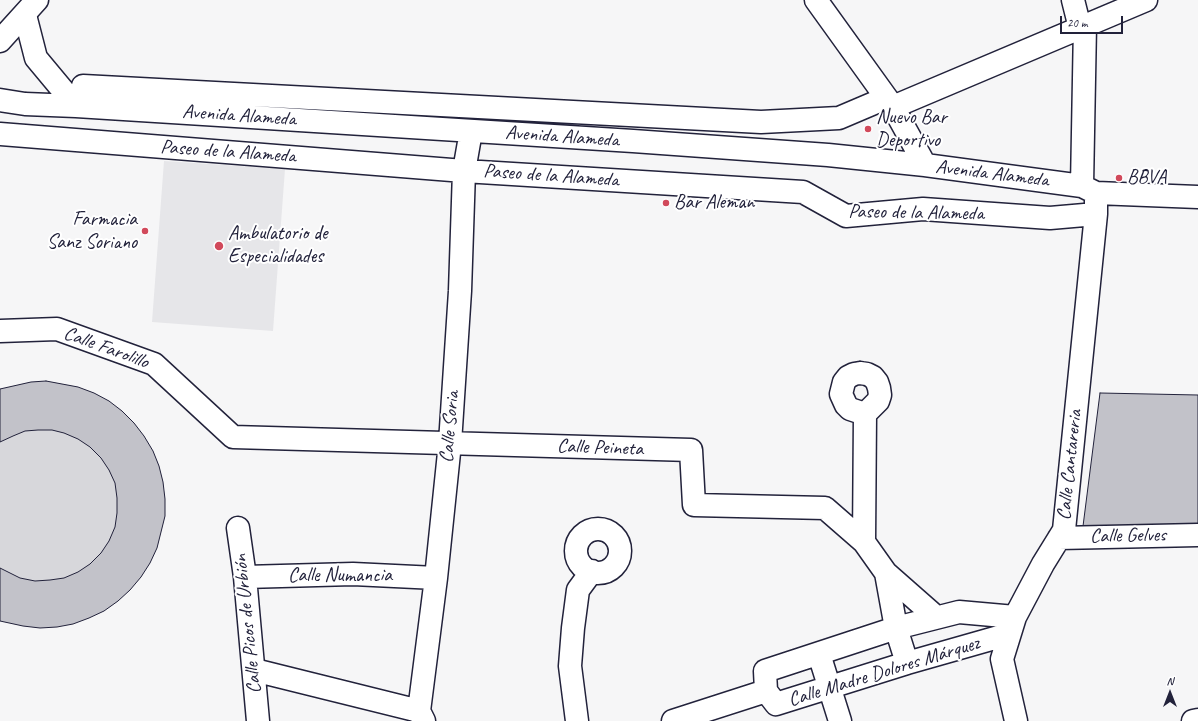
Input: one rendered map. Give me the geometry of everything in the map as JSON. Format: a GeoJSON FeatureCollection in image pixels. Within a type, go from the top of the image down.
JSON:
{"type":"FeatureCollection","features":[{"type":"Feature","properties":{"kind":"street"},"geometry":{"type":"LineString","coordinates":[[816,0],[890,102],[925,165]]}},
{"type":"Feature","properties":{"kind":"street","name":"Calle Cantareria"},"geometry":{"type":"LineString","coordinates":[[1016,721],[1002,659],[1012,625],[1043,564],[1064,530],[1091,198],[1082,26],[1073,0]]}},
{"type":"Feature","properties":{"kind":"street"},"geometry":{"type":"LineString","coordinates":[[31,8],[36,58],[80,96],[761,122],[839,118],[890,102],[1146,0]]}},
{"type":"Feature","properties":{"kind":"street"},"geometry":{"type":"LineString","coordinates":[[2,43],[31,8]]}},
{"type":"Feature","properties":{"kind":"street","name":"Avenida Alameda"},"geometry":{"type":"LineString","coordinates":[[0,111],[25,104],[80,96],[471,131],[820,155],[925,165],[1091,198]]}},
{"type":"Feature","properties":{"kind":"street","name":"Avenida Alameda"},"geometry":{"type":"LineString","coordinates":[[0,100],[25,104]]}},
{"type":"Feature","properties":{"kind":"street","name":"Calle Soria"},"geometry":{"type":"LineString","coordinates":[[421,716],[450,443],[460,291],[464,171],[471,131]]}},
{"type":"Feature","properties":{"kind":"street","name":"Paseo de la Alameda"},"geometry":{"type":"LineString","coordinates":[[0,134],[464,171],[803,192],[846,216],[923,209],[1050,218],[1091,198]]}},
{"type":"Feature","properties":{"kind":"street"},"geometry":{"type":"LineString","coordinates":[[1091,198],[1198,197]]}},
{"type":"Feature","properties":{"kind":"street","name":"Calle Farolillo"},"geometry":{"type":"LineString","coordinates":[[0,331],[57,329],[154,364],[233,437]]}},
{"type":"Feature","properties":{"kind":"street"},"geometry":{"type":"LineString","coordinates":[[864,542],[865,414]]}},
{"type":"Feature","properties":{"kind":"street","name":"Calle Peineta"},"geometry":{"type":"LineString","coordinates":[[233,437],[691,450],[694,505],[825,508],[864,542],[886,573]]}},
{"type":"Feature","properties":{"kind":"street","name":"Calle Picos de Urbión"},"geometry":{"type":"LineString","coordinates":[[238,528],[245,577],[258,721]]}},
{"type":"Feature","properties":{"kind":"street","name":"Calle Gelves"},"geometry":{"type":"LineString","coordinates":[[1059,538],[1198,535]]}},
{"type":"Feature","properties":{"kind":"street"},"geometry":{"type":"LineString","coordinates":[[577,721],[570,666],[573,635],[578,590],[592,571]]}},
{"type":"Feature","properties":{"kind":"street"},"geometry":{"type":"LineString","coordinates":[[886,573],[936,617]]}},
{"type":"Feature","properties":{"kind":"street"},"geometry":{"type":"LineString","coordinates":[[886,573],[896,628],[907,664]]}},
{"type":"Feature","properties":{"kind":"street","name":"Calle Numancia"},"geometry":{"type":"LineString","coordinates":[[245,577],[353,574],[436,578]]}},
{"type":"Feature","properties":{"kind":"street","name":"Calle Madre Dolores Márquez"},"geometry":{"type":"LineString","coordinates":[[673,721],[765,681],[818,654],[896,628],[959,612],[1012,625]]}},
{"type":"Feature","properties":{"kind":"street","name":"Calle Madre Dolores Márquez"},"geometry":{"type":"LineString","coordinates":[[765,681],[776,704],[907,664],[1012,625]]}},
{"type":"Feature","properties":{"kind":"street"},"geometry":{"type":"LineString","coordinates":[[818,654],[840,721]]}},
{"type":"Feature","properties":{"kind":"street"},"geometry":{"type":"LineString","coordinates":[[254,670],[421,716]]}},
{"type":"Feature","properties":{"kind":"street"},"geometry":{"type":"LineString","coordinates":[[1193,721],[1198,720]]}},
{"type":"Feature","properties":{"kind":"shaded area","name":"Ambulatorio de Especialidades"},"geometry":{"type":"Polygon","coordinates":[[[164,161],[285,169],[273,331],[152,322],[164,161]]]}},
{"type":"Feature","properties":{"kind":"shaded area"},"geometry":{"type":"Polygon","coordinates":[[[47,381],[78,387],[94,393],[134,423],[153,451],[159,466],[163,482],[165,516],[157,548],[150,563],[141,577],[118,601],[104,611],[73,624],[40,628],[0,621],[0,389],[31,382],[47,381]]]}},
{"type":"Feature","properties":{"kind":"building"},"geometry":{"type":"Polygon","coordinates":[[[46,381],[78,387],[94,393],[109,401],[134,423],[153,451],[159,466],[163,482],[165,516],[157,548],[150,563],[141,577],[118,601],[104,611],[73,624],[40,628],[0,621],[0,568],[20,578],[35,581],[64,578],[78,572],[90,564],[101,553],[109,541],[115,527],[117,513],[115,483],[109,470],[101,458],[90,447],[78,439],[52,430],[38,430],[25,431],[0,442],[0,389],[31,382],[46,381]]]}},
{"type":"Feature","properties":{"kind":"building"},"geometry":{"type":"Polygon","coordinates":[[[1100,393],[1198,395],[1198,530],[1082,534],[1100,393]]]}},
{"type":"Feature","properties":{"kind":"place","name":"Nuevo Bar Deportivo"},"geometry":{"type":"Point","coordinates":[868,129]}},
{"type":"Feature","properties":{"kind":"place","name":"BBVA"},"geometry":{"type":"Point","coordinates":[1119,178]}},
{"type":"Feature","properties":{"kind":"place","name":"Bar Aleman"},"geometry":{"type":"Point","coordinates":[666,203]}},
{"type":"Feature","properties":{"kind":"place","name":"Farmacia Sanz Soriano"},"geometry":{"type":"Point","coordinates":[145,231]}},
{"type":"Feature","properties":{"kind":"place","name":"Ambulatorio de Especialidades"},"geometry":{"type":"Point","coordinates":[219,246]}}]}
